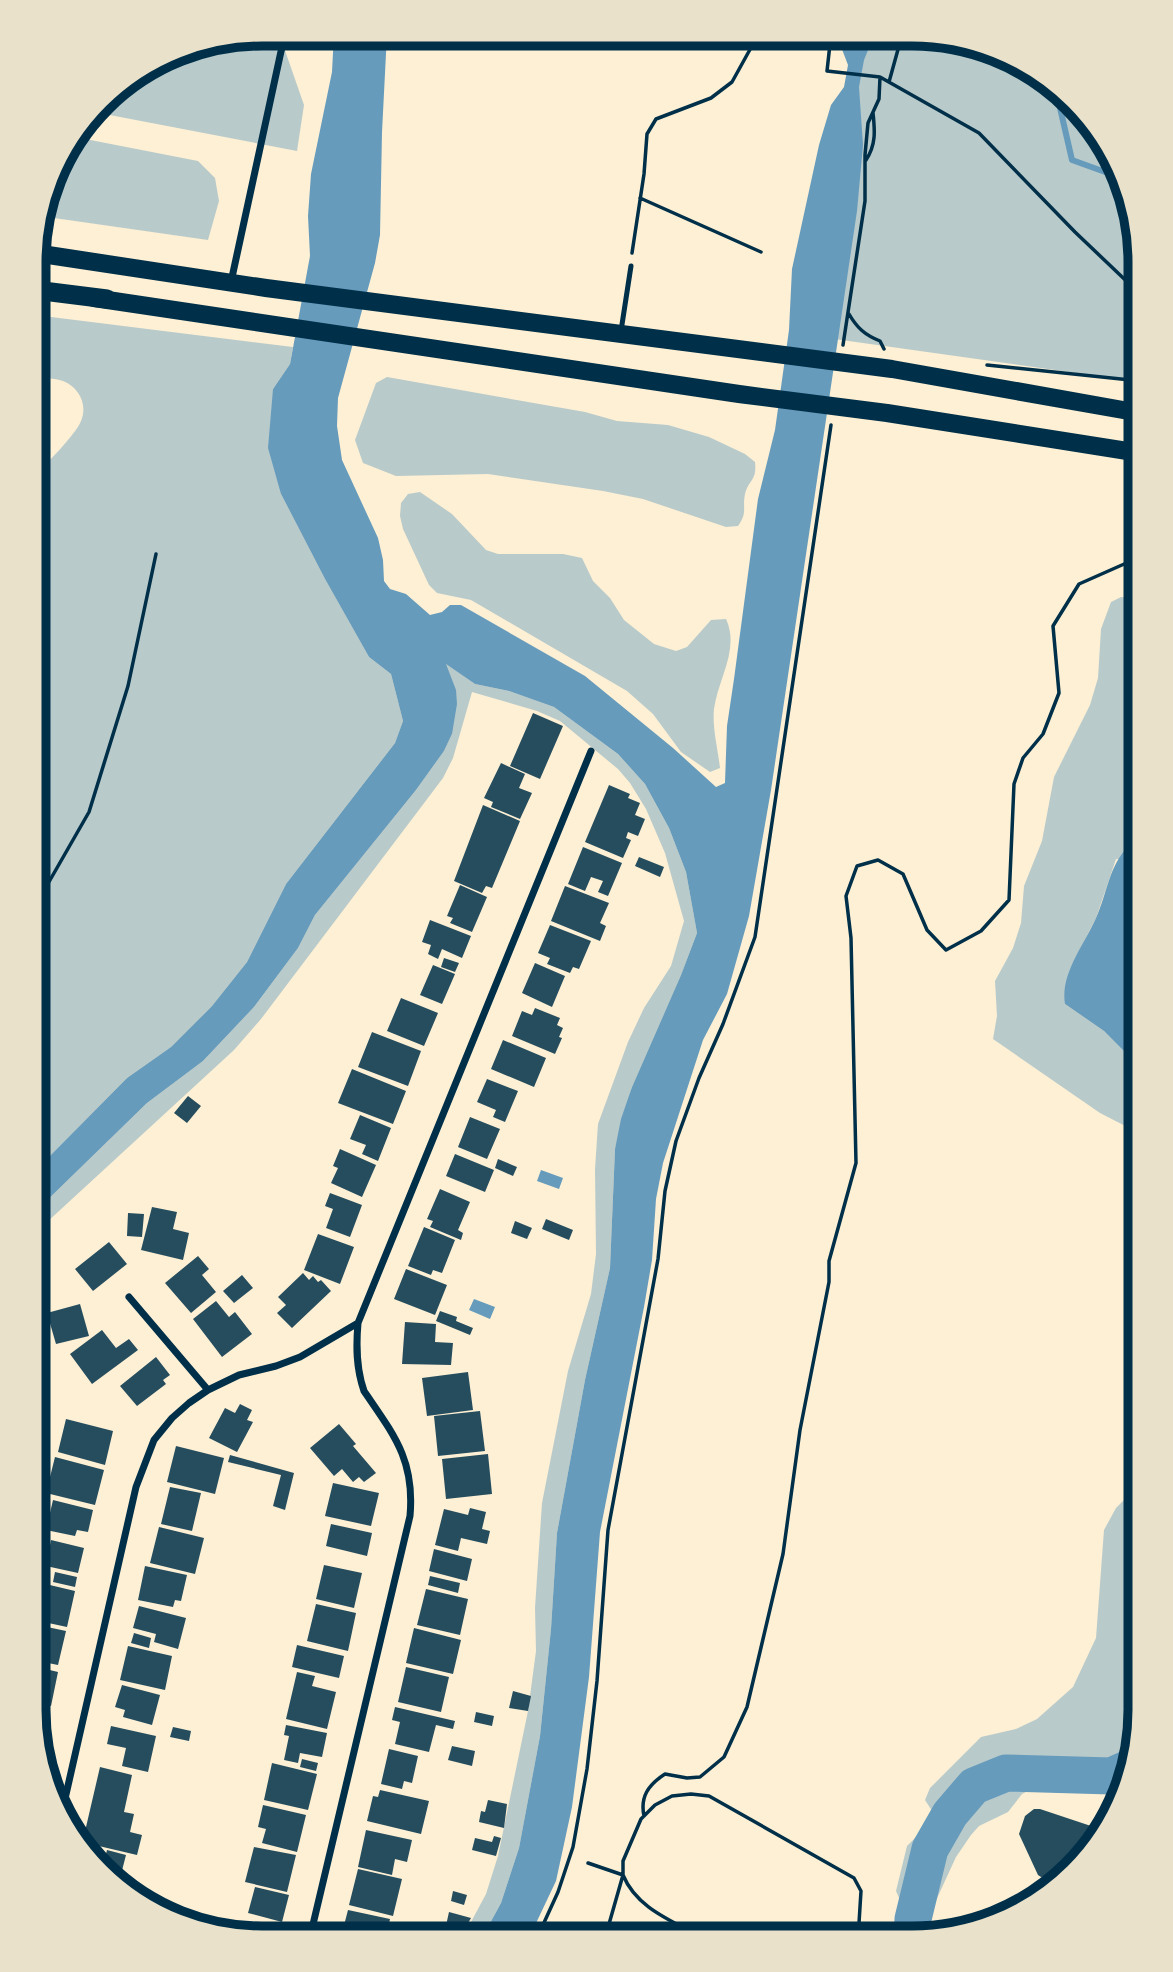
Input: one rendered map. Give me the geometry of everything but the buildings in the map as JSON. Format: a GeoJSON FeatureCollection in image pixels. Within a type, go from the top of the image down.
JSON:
{"type":"FeatureCollection","features":[{"type":"Feature","properties":{"kind":"highway"},"geometry":{"type":"LineString","coordinates":[[46,255],[266,288],[749,351],[889,361],[1128,410]]}},
{"type":"Feature","properties":{"kind":"highway"},"geometry":{"type":"LineString","coordinates":[[46,292],[107,299],[739,394],[887,413],[1128,451]]}},
{"type":"Feature","properties":{"kind":"street"},"geometry":{"type":"LineString","coordinates":[[230,282],[282,46]]}},
{"type":"Feature","properties":{"kind":"street"},"geometry":{"type":"LineString","coordinates":[[313,1926],[410,1516],[411,1490],[404,1454],[360,1381],[356,1347],[358,1323],[591,751]]}},
{"type":"Feature","properties":{"kind":"street"},"geometry":{"type":"LineString","coordinates":[[129,1297],[208,1390]]}},
{"type":"Feature","properties":{"kind":"street"},"geometry":{"type":"LineString","coordinates":[[65,1799],[136,1487],[161,1429],[189,1403],[208,1390],[239,1375],[300,1357],[358,1323]]}},
{"type":"Feature","properties":{"kind":"lane"},"geometry":{"type":"LineString","coordinates":[[621,334],[631,266]]}},
{"type":"Feature","properties":{"kind":"path"},"geometry":{"type":"LineString","coordinates":[[631,266],[647,134],[656,119],[711,98],[733,82],[752,46]]}},
{"type":"Feature","properties":{"kind":"path"},"geometry":{"type":"LineString","coordinates":[[830,46],[827,71],[880,77],[979,133],[1128,283]]}},
{"type":"Feature","properties":{"kind":"path"},"geometry":{"type":"LineString","coordinates":[[890,82],[899,46]]}},
{"type":"Feature","properties":{"kind":"path"},"geometry":{"type":"LineString","coordinates":[[842,351],[864,201],[868,123],[879,99],[880,77]]}},
{"type":"Feature","properties":{"kind":"path"},"geometry":{"type":"LineString","coordinates":[[864,162],[873,150],[873,111]]}},
{"type":"Feature","properties":{"kind":"path"},"geometry":{"type":"LineString","coordinates":[[640,198],[761,252]]}},
{"type":"Feature","properties":{"kind":"path"},"geometry":{"type":"LineString","coordinates":[[848,313],[866,335],[880,341],[889,361]]}},
{"type":"Feature","properties":{"kind":"path"},"geometry":{"type":"LineString","coordinates":[[980,364],[1128,380]]}},
{"type":"Feature","properties":{"kind":"path"},"geometry":{"type":"LineString","coordinates":[[542,1926],[558,1892],[573,1847],[587,1769],[597,1681],[608,1530],[658,1259],[665,1191],[676,1140],[755,937],[832,415]]}},
{"type":"Feature","properties":{"kind":"path"},"geometry":{"type":"LineString","coordinates":[[46,887],[89,813],[128,686],[156,554]]}},
{"type":"Feature","properties":{"kind":"path"},"geometry":{"type":"LineString","coordinates":[[644,1816],[643,1798],[656,1780],[665,1774],[687,1779],[700,1777],[724,1757],[747,1707],[783,1554],[800,1430],[829,1282],[829,1261],[856,1163],[851,938],[846,896],[858,866],[878,860],[903,874],[927,930],[946,950],[981,931],[1009,900],[1014,784],[1023,758],[1043,734],[1059,693],[1053,626],[1079,584],[1128,563]]}},
{"type":"Feature","properties":{"kind":"path"},"geometry":{"type":"LineString","coordinates":[[608,1926],[623,1875],[623,1861],[644,1816],[655,1805],[672,1796],[691,1794],[709,1796],[854,1878],[861,1891],[859,1926]]}},
{"type":"Feature","properties":{"kind":"path"},"geometry":{"type":"LineString","coordinates":[[588,1863],[623,1875],[629,1890],[644,1905],[682,1926]]}},
{"type":"Feature","properties":{"kind":"shaded area"},"geometry":{"type":"Polygon","coordinates":[[[248,46],[283,46],[304,105],[297,151],[104,114],[142,82],[179,62],[220,50],[248,46]]]}},
{"type":"Feature","properties":{"kind":"shaded area"},"geometry":{"type":"Polygon","coordinates":[[[858,46],[939,47],[994,62],[1043,90],[1083,130],[1111,179],[1123,220],[1128,262],[1128,380],[813,336],[858,46]]]}},
{"type":"Feature","properties":{"kind":"shaded area"},"geometry":{"type":"Polygon","coordinates":[[[84,139],[198,161],[215,178],[219,201],[208,240],[51,218],[62,179],[84,139]]]}},
{"type":"Feature","properties":{"kind":"shaded area"},"geometry":{"type":"Polygon","coordinates":[[[46,316],[293,347],[290,364],[273,389],[281,494],[369,657],[391,674],[403,721],[395,743],[286,884],[247,962],[212,1006],[171,1047],[127,1078],[46,1160],[46,465],[73,434],[83,415],[83,403],[78,392],[60,380],[46,378],[46,316]]]}},
{"type":"Feature","properties":{"kind":"shaded area"},"geometry":{"type":"Polygon","coordinates":[[[387,377],[585,412],[617,421],[668,425],[709,437],[745,454],[755,462],[754,477],[745,494],[743,517],[738,526],[726,527],[643,499],[488,474],[396,476],[363,463],[355,440],[376,383],[387,377]]]}},
{"type":"Feature","properties":{"kind":"shaded area"},"geometry":{"type":"Polygon","coordinates":[[[420,492],[452,514],[486,550],[498,554],[563,554],[582,558],[593,581],[610,598],[624,620],[654,644],[676,651],[687,647],[711,620],[726,619],[731,642],[714,709],[714,731],[720,768],[710,772],[681,752],[653,714],[627,691],[471,600],[437,593],[429,585],[403,529],[400,516],[401,503],[408,494],[420,492]]]}},
{"type":"Feature","properties":{"kind":"shaded area"},"geometry":{"type":"Polygon","coordinates":[[[1121,597],[1128,598],[1128,859],[1116,859],[1096,918],[1075,959],[1065,1004],[1104,1031],[1127,1054],[1127,1127],[1100,1113],[993,1039],[997,1016],[995,981],[1013,948],[1021,923],[1024,886],[1042,841],[1054,777],[1090,705],[1098,678],[1101,629],[1111,602],[1121,597]]]}},
{"type":"Feature","properties":{"kind":"shaded area"},"geometry":{"type":"Polygon","coordinates":[[[445,663],[475,684],[509,691],[554,707],[618,754],[645,784],[669,828],[686,872],[697,933],[632,1087],[615,1149],[610,1268],[585,1380],[557,1533],[540,1736],[519,1848],[501,1903],[489,1926],[469,1926],[486,1894],[498,1856],[528,1711],[536,1651],[535,1608],[542,1503],[568,1371],[591,1294],[596,1254],[595,1169],[598,1124],[628,1042],[644,1008],[671,966],[684,921],[665,853],[646,809],[630,783],[618,769],[560,721],[537,711],[472,692],[453,758],[443,778],[261,1019],[234,1050],[46,1223],[46,1201],[147,1103],[203,1061],[254,1007],[298,948],[315,915],[416,790],[444,751],[452,734],[445,663]]]}},
{"type":"Feature","properties":{"kind":"shaded area"},"geometry":{"type":"Polygon","coordinates":[[[1127,1497],[1127,1724],[1123,1752],[1112,1791],[1058,1793],[1032,1789],[1022,1794],[1008,1812],[979,1826],[971,1835],[956,1857],[933,1907],[900,1900],[896,1891],[907,1846],[936,1817],[925,1800],[930,1788],[981,1737],[1016,1729],[1037,1719],[1073,1687],[1096,1638],[1104,1530],[1116,1508],[1127,1497]]]}},
{"type":"Feature","properties":{"kind":"water"},"geometry":{"type":"Polygon","coordinates":[[[333,46],[386,46],[380,235],[375,263],[338,398],[337,426],[342,460],[378,538],[384,581],[390,589],[406,594],[430,615],[442,612],[450,605],[461,605],[585,676],[716,787],[725,783],[727,726],[758,499],[775,430],[789,330],[792,269],[819,145],[831,105],[844,87],[848,65],[841,46],[870,46],[859,87],[863,145],[857,211],[771,790],[749,916],[727,994],[703,1040],[663,1163],[656,1199],[652,1260],[644,1307],[600,1532],[589,1677],[572,1807],[556,1881],[535,1926],[489,1926],[501,1903],[519,1848],[540,1736],[557,1533],[585,1380],[610,1268],[615,1149],[621,1119],[697,933],[686,872],[669,828],[645,784],[618,754],[554,707],[509,691],[475,684],[446,664],[456,690],[457,704],[452,734],[444,751],[416,790],[315,915],[298,948],[254,1007],[203,1061],[147,1103],[46,1201],[46,1160],[127,1078],[171,1047],[212,1006],[247,962],[286,884],[395,743],[403,721],[391,674],[369,657],[325,579],[281,494],[268,448],[273,389],[290,364],[310,256],[308,216],[311,174],[332,72],[333,46]]]}},
{"type":"Feature","properties":{"kind":"water"},"geometry":{"type":"Polygon","coordinates":[[[1128,847],[1127,1054],[1104,1031],[1065,1004],[1064,993],[1069,971],[1096,918],[1112,871],[1128,847]]]}},
{"type":"Feature","properties":{"kind":"water"},"geometry":{"type":"Polygon","coordinates":[[[541,1170],[563,1178],[559,1189],[537,1181],[541,1170]]]}},
{"type":"Feature","properties":{"kind":"water"},"geometry":{"type":"Polygon","coordinates":[[[474,1299],[495,1307],[490,1319],[469,1310],[474,1299]]]}},
{"type":"Feature","properties":{"kind":"waterway"},"geometry":{"type":"LineString","coordinates":[[1059,105],[1072,160],[1108,173]]}},
{"type":"Feature","properties":{"kind":"waterway"},"geometry":{"type":"LineString","coordinates":[[913,1926],[930,1849],[950,1814],[974,1786],[1006,1773],[1111,1776],[1118,1773]]}}]}
